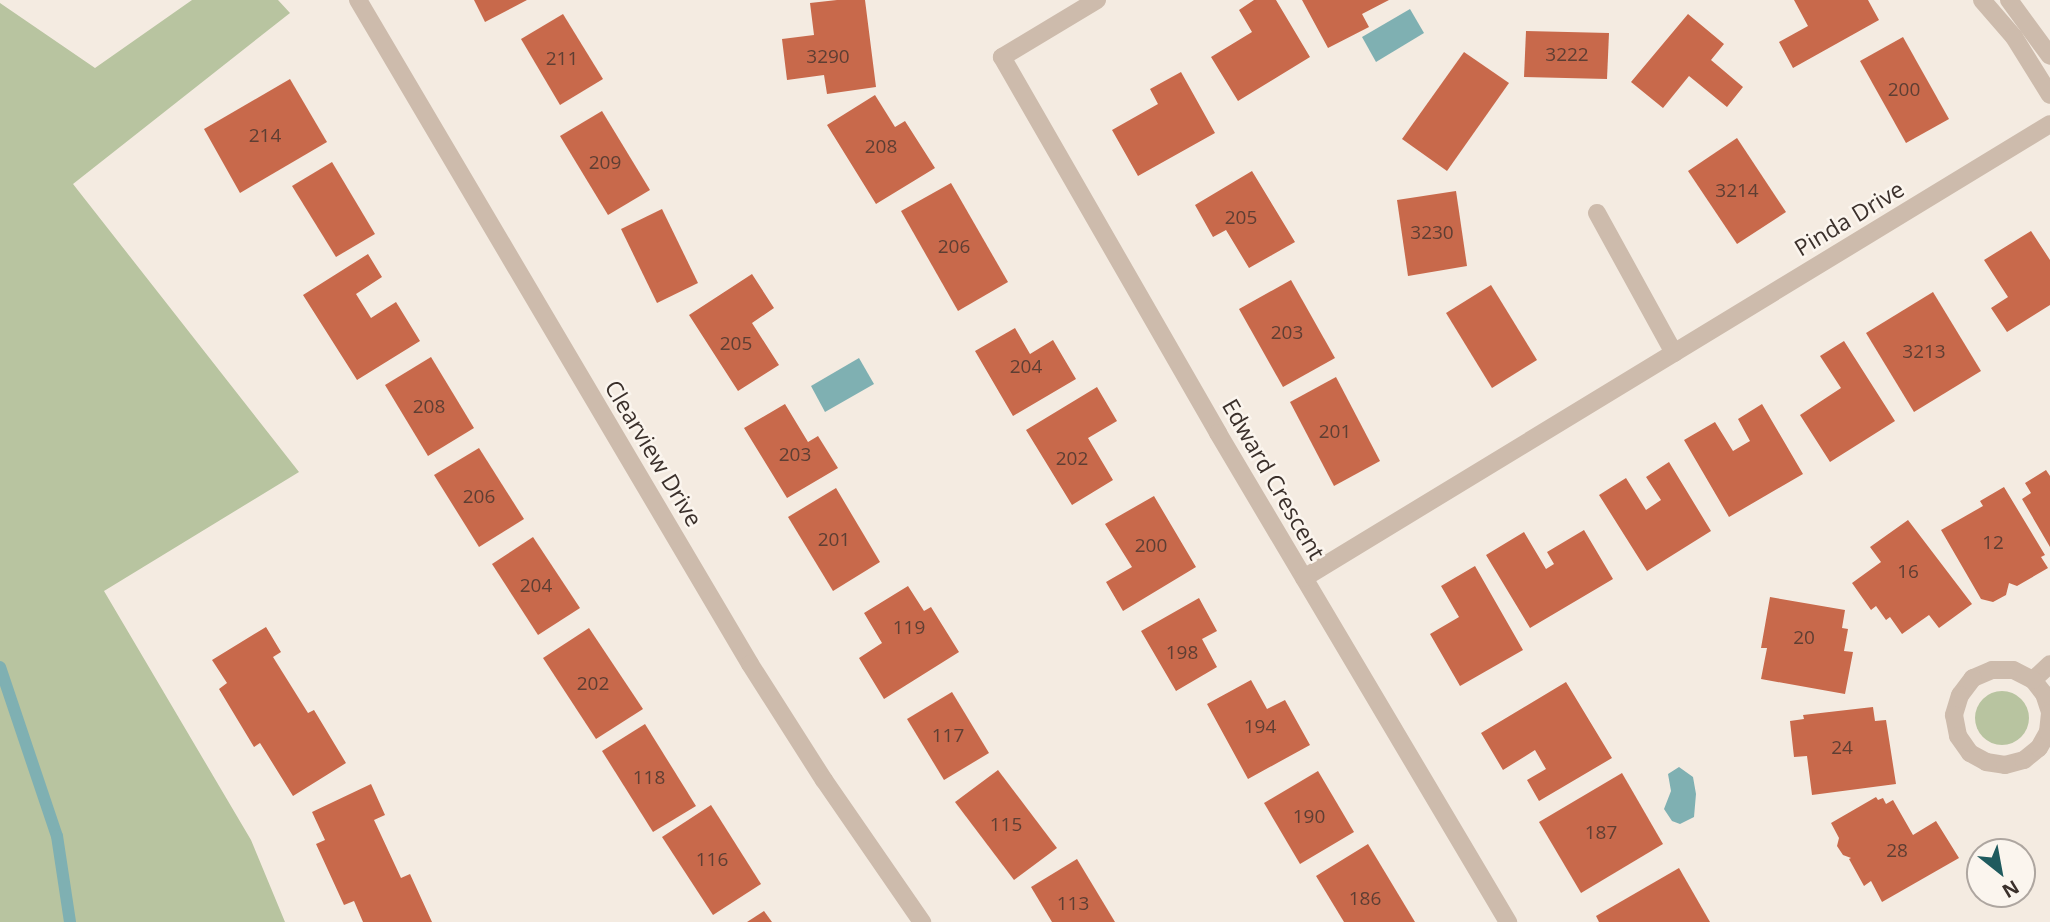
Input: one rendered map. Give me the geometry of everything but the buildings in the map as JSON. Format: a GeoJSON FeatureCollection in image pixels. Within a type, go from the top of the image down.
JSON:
{"type":"FeatureCollection","features":[{"type":"Feature","properties":{"kind":"street","name":"Clearview Drive"},"geometry":{"type":"LineString","coordinates":[[358,0],[750,664],[922,922]]}},
{"type":"Feature","properties":{"kind":"street","name":"Edward Crescent"},"geometry":{"type":"LineString","coordinates":[[1097,0],[1002,57],[1304,578],[1508,922]]}},
{"type":"Feature","properties":{"kind":"street"},"geometry":{"type":"LineString","coordinates":[[1982,0],[2014,37],[2050,95]]}},
{"type":"Feature","properties":{"kind":"street"},"geometry":{"type":"LineString","coordinates":[[2009,0],[2050,56]]}},
{"type":"Feature","properties":{"kind":"street","name":"Pinda Drive"},"geometry":{"type":"LineString","coordinates":[[1304,578],[2050,124]]}},
{"type":"Feature","properties":{"kind":"street"},"geometry":{"type":"LineString","coordinates":[[1597,213],[1674,353]]}},
{"type":"Feature","properties":{"kind":"street"},"geometry":{"type":"LineString","coordinates":[[2032,680],[2050,664]]}},
{"type":"Feature","properties":{"kind":"street"},"geometry":{"type":"LineString","coordinates":[[1992,670],[2013,670],[2032,680],[2045,694],[2050,712],[2048,732],[2039,748],[2024,760],[2005,765],[1986,762],[1970,753],[1958,736],[1954,715],[1960,695],[1973,678],[1992,670]]}},
{"type":"Feature","properties":{"kind":"green space"},"geometry":{"type":"Polygon","coordinates":[[[192,0],[278,0],[290,13],[73,184],[299,472],[104,591],[251,840],[285,922],[0,922],[0,3],[95,68],[192,0]]]}},
{"type":"Feature","properties":{"kind":"green space"},"geometry":{"type":"Polygon","coordinates":[[[2007,691],[2017,695],[2025,703],[2029,718],[2025,733],[2017,741],[1997,745],[1987,741],[1979,733],[1975,713],[1979,703],[1987,695],[2007,691]]]}},
{"type":"Feature","properties":{"kind":"water"},"geometry":{"type":"Polygon","coordinates":[[[1410,9],[1424,33],[1376,62],[1362,37],[1410,9]]]}},
{"type":"Feature","properties":{"kind":"water"},"geometry":{"type":"Polygon","coordinates":[[[859,358],[874,384],[825,412],[811,386],[859,358]]]}},
{"type":"Feature","properties":{"kind":"water"},"geometry":{"type":"Polygon","coordinates":[[[1679,767],[1693,777],[1696,794],[1694,817],[1680,824],[1672,821],[1664,809],[1671,791],[1668,774],[1679,767]]]}},
{"type":"Feature","properties":{"kind":"waterway"},"geometry":{"type":"LineString","coordinates":[[0,667],[57,836],[70,922]]}}]}
